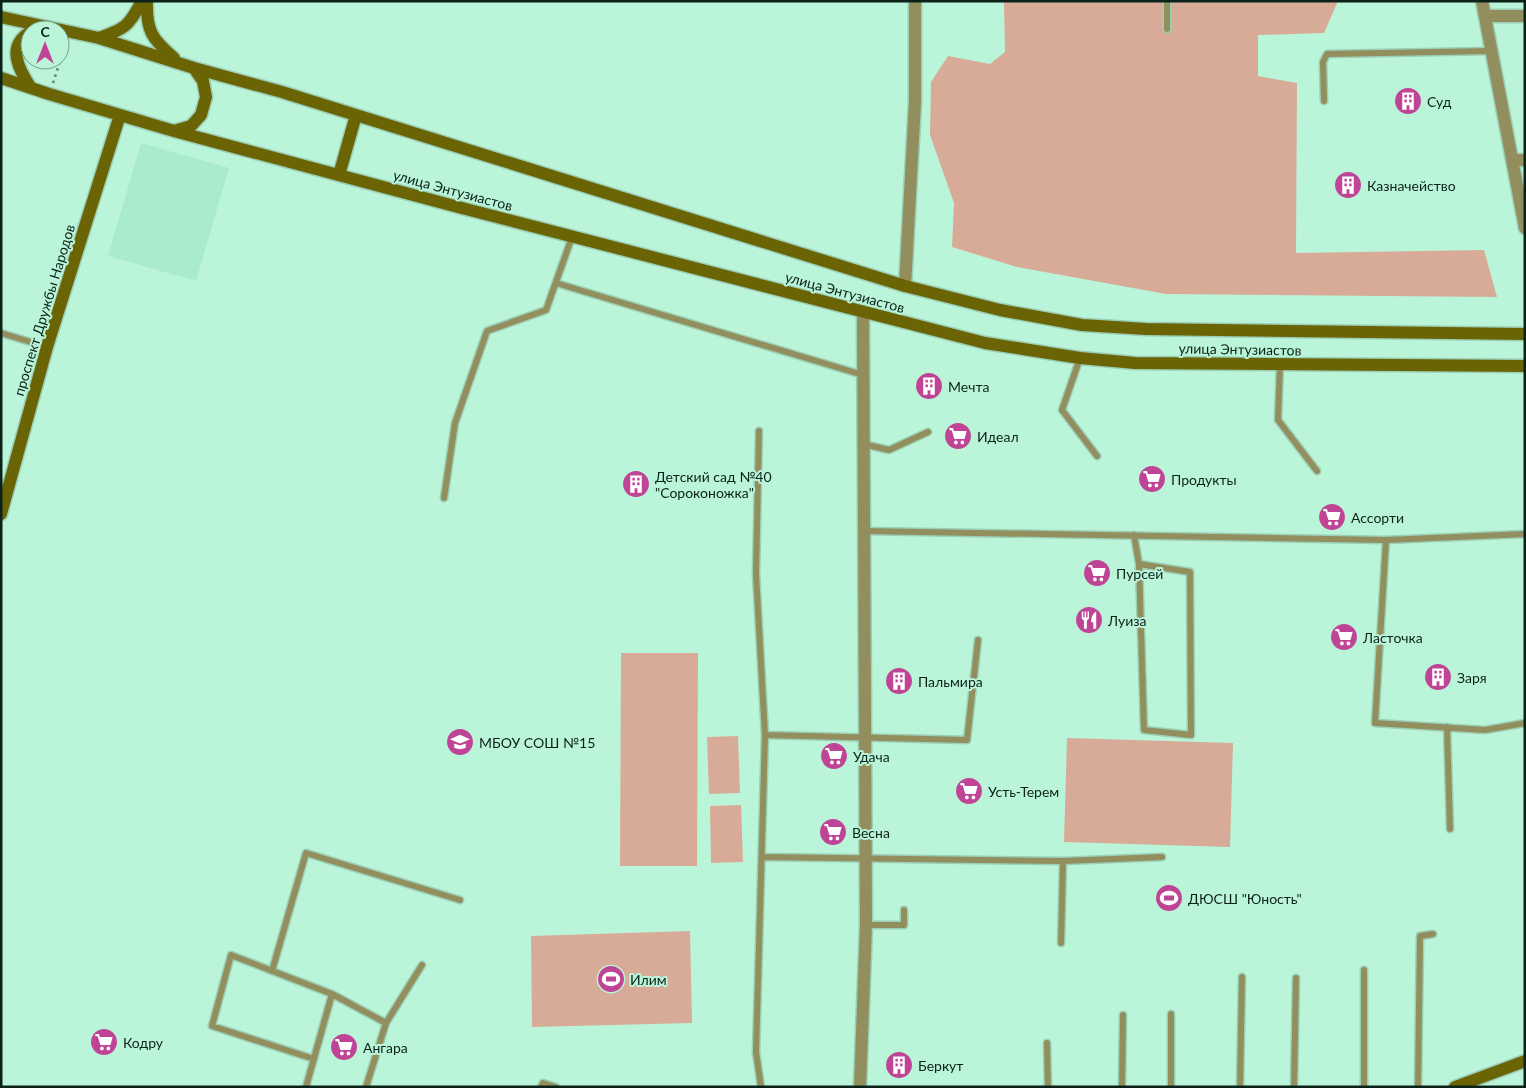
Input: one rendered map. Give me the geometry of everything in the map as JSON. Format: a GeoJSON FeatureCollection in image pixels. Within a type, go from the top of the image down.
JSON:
{"type":"FeatureCollection","features":[{"type":"Feature","properties":{"kind":"street"},"geometry":{"type":"LineString","coordinates":[[98,38],[119,32],[132,20],[142,1]]}},
{"type":"Feature","properties":{"kind":"street"},"geometry":{"type":"LineString","coordinates":[[147,1],[147,25],[157,43],[178,62]]}},
{"type":"Feature","properties":{"kind":"street"},"geometry":{"type":"LineString","coordinates":[[905,286],[915,102],[915,1]]}},
{"type":"Feature","properties":{"kind":"street"},"geometry":{"type":"LineString","coordinates":[[1482,1],[1491,51],[1518,160],[1525,228]]}},
{"type":"Feature","properties":{"kind":"street"},"geometry":{"type":"LineString","coordinates":[[1485,16],[1525,16]]}},
{"type":"Feature","properties":{"kind":"street","name":"улица Энтузиастов"},"geometry":{"type":"LineString","coordinates":[[1,17],[20,24]]}},
{"type":"Feature","properties":{"kind":"street","name":"улица Энтузиастов"},"geometry":{"type":"LineString","coordinates":[[70,34],[98,38],[356,115],[905,286],[1000,310],[1082,325],[1146,329],[1525,334]]}},
{"type":"Feature","properties":{"kind":"street"},"geometry":{"type":"LineString","coordinates":[[20,42],[16,58],[19,70],[30,88]]}},
{"type":"Feature","properties":{"kind":"street"},"geometry":{"type":"LineString","coordinates":[[174,131],[191,126],[201,115],[206,97],[203,82],[194,68]]}},
{"type":"Feature","properties":{"kind":"street","name":"улица Энтузиастов"},"geometry":{"type":"LineString","coordinates":[[1,78],[174,131],[572,237],[985,343],[1080,358],[1135,363],[1525,366]]}},
{"type":"Feature","properties":{"kind":"street","name":"проспект Дружбы Народов"},"geometry":{"type":"LineString","coordinates":[[1,514],[47,347],[120,115]]}},
{"type":"Feature","properties":{"kind":"street"},"geometry":{"type":"LineString","coordinates":[[339,175],[356,115]]}},
{"type":"Feature","properties":{"kind":"street"},"geometry":{"type":"LineString","coordinates":[[860,1087],[866,925],[863,312]]}},
{"type":"Feature","properties":{"kind":"street"},"geometry":{"type":"LineString","coordinates":[[1455,1087],[1525,1061]]}},
{"type":"Feature","properties":{"kind":"lane"},"geometry":{"type":"LineString","coordinates":[[1167,1],[1167,29]]}},
{"type":"Feature","properties":{"kind":"lane"},"geometry":{"type":"LineString","coordinates":[[1324,101],[1323,62],[1327,54],[1491,51]]}},
{"type":"Feature","properties":{"kind":"lane"},"geometry":{"type":"LineString","coordinates":[[444,498],[455,423],[487,331],[546,310],[572,237]]}},
{"type":"Feature","properties":{"kind":"lane"},"geometry":{"type":"LineString","coordinates":[[556,283],[863,375]]}},
{"type":"Feature","properties":{"kind":"lane"},"geometry":{"type":"LineString","coordinates":[[1,333],[47,347]]}},
{"type":"Feature","properties":{"kind":"lane"},"geometry":{"type":"LineString","coordinates":[[1080,358],[1062,410],[1097,456]]}},
{"type":"Feature","properties":{"kind":"lane"},"geometry":{"type":"LineString","coordinates":[[1280,364],[1278,420],[1317,472]]}},
{"type":"Feature","properties":{"kind":"lane"},"geometry":{"type":"LineString","coordinates":[[759,431],[756,574],[765,735],[756,1052],[761,1087]]}},
{"type":"Feature","properties":{"kind":"lane"},"geometry":{"type":"LineString","coordinates":[[863,444],[889,450],[928,432]]}},
{"type":"Feature","properties":{"kind":"lane"},"geometry":{"type":"LineString","coordinates":[[864,530],[1386,540],[1525,534]]}},
{"type":"Feature","properties":{"kind":"lane"},"geometry":{"type":"LineString","coordinates":[[1134,535],[1139,564],[1144,730],[1191,735],[1190,572],[1139,564]]}},
{"type":"Feature","properties":{"kind":"lane"},"geometry":{"type":"LineString","coordinates":[[1386,540],[1375,723],[1485,730],[1525,724]]}},
{"type":"Feature","properties":{"kind":"lane"},"geometry":{"type":"LineString","coordinates":[[765,735],[967,740],[978,640]]}},
{"type":"Feature","properties":{"kind":"lane"},"geometry":{"type":"LineString","coordinates":[[1447,727],[1450,829]]}},
{"type":"Feature","properties":{"kind":"lane"},"geometry":{"type":"LineString","coordinates":[[272,970],[306,853],[460,900]]}},
{"type":"Feature","properties":{"kind":"lane"},"geometry":{"type":"LineString","coordinates":[[762,858],[1064,861],[1162,857]]}},
{"type":"Feature","properties":{"kind":"lane"},"geometry":{"type":"LineString","coordinates":[[1061,943],[1064,861]]}},
{"type":"Feature","properties":{"kind":"lane"},"geometry":{"type":"LineString","coordinates":[[866,925],[904,924],[904,910]]}},
{"type":"Feature","properties":{"kind":"lane"},"geometry":{"type":"LineString","coordinates":[[1418,1087],[1420,936],[1433,934]]}},
{"type":"Feature","properties":{"kind":"lane"},"geometry":{"type":"LineString","coordinates":[[314,1059],[212,1026],[231,955],[332,994],[386,1022]]}},
{"type":"Feature","properties":{"kind":"lane"},"geometry":{"type":"LineString","coordinates":[[366,1087],[386,1022],[422,965]]}},
{"type":"Feature","properties":{"kind":"lane"},"geometry":{"type":"LineString","coordinates":[[1364,970],[1364,1087]]}},
{"type":"Feature","properties":{"kind":"lane"},"geometry":{"type":"LineString","coordinates":[[1240,1087],[1242,977]]}},
{"type":"Feature","properties":{"kind":"lane"},"geometry":{"type":"LineString","coordinates":[[1294,1087],[1296,978]]}},
{"type":"Feature","properties":{"kind":"lane"},"geometry":{"type":"LineString","coordinates":[[306,1087],[332,994]]}},
{"type":"Feature","properties":{"kind":"lane"},"geometry":{"type":"LineString","coordinates":[[1171,1014],[1171,1087]]}},
{"type":"Feature","properties":{"kind":"lane"},"geometry":{"type":"LineString","coordinates":[[1122,1087],[1123,1015]]}},
{"type":"Feature","properties":{"kind":"lane"},"geometry":{"type":"LineString","coordinates":[[1047,1043],[1048,1087]]}},
{"type":"Feature","properties":{"kind":"lane"},"geometry":{"type":"LineString","coordinates":[[541,1087],[543,1083],[556,1087]]}},
{"type":"Feature","properties":{"kind":"path"},"geometry":{"type":"LineString","coordinates":[[52,84],[57,70]]}},
{"type":"Feature","properties":{"kind":"shaded area"},"geometry":{"type":"Polygon","coordinates":[[[1004,1],[1338,1],[1324,33],[1258,35],[1258,76],[1297,83],[1296,253],[1484,250],[1497,297],[1166,294],[1017,267],[952,247],[954,203],[930,135],[931,82],[948,56],[990,64],[1005,52],[1004,1]]]}},
{"type":"Feature","properties":{"kind":"shaded area"},"geometry":{"type":"Polygon","coordinates":[[[141,143],[229,168],[196,281],[108,256],[141,143]]]}},
{"type":"Feature","properties":{"kind":"shaded area"},"geometry":{"type":"Polygon","coordinates":[[[621,653],[698,653],[697,866],[620,866],[621,653]]]}},
{"type":"Feature","properties":{"kind":"shaded area"},"geometry":{"type":"Polygon","coordinates":[[[738,736],[740,793],[709,794],[707,737],[738,736]]]}},
{"type":"Feature","properties":{"kind":"shaded area"},"geometry":{"type":"Polygon","coordinates":[[[1067,738],[1233,743],[1230,847],[1064,842],[1067,738]]]}},
{"type":"Feature","properties":{"kind":"shaded area"},"geometry":{"type":"Polygon","coordinates":[[[741,805],[743,862],[711,863],[710,806],[741,805]]]}},
{"type":"Feature","properties":{"kind":"shaded area","name":"Илим"},"geometry":{"type":"Polygon","coordinates":[[[690,931],[692,1023],[532,1027],[531,936],[690,931]]]}},
{"type":"Feature","properties":{"kind":"place","name":"Суд"},"geometry":{"type":"Point","coordinates":[1408,101]}},
{"type":"Feature","properties":{"kind":"place","name":"Казначейство"},"geometry":{"type":"Point","coordinates":[1348,185]}},
{"type":"Feature","properties":{"kind":"place","name":"Мечта"},"geometry":{"type":"Point","coordinates":[929,386]}},
{"type":"Feature","properties":{"kind":"place","name":"Идеал"},"geometry":{"type":"Point","coordinates":[958,436]}},
{"type":"Feature","properties":{"kind":"place","name":"Продукты"},"geometry":{"type":"Point","coordinates":[1152,479]}},
{"type":"Feature","properties":{"kind":"place","name":"Детский сад №40 \"Сороконожка\""},"geometry":{"type":"Point","coordinates":[636,484]}},
{"type":"Feature","properties":{"kind":"place","name":"Ассорти"},"geometry":{"type":"Point","coordinates":[1332,517]}},
{"type":"Feature","properties":{"kind":"place","name":"Пурсей"},"geometry":{"type":"Point","coordinates":[1097,573]}},
{"type":"Feature","properties":{"kind":"place","name":"Луиза"},"geometry":{"type":"Point","coordinates":[1089,620]}},
{"type":"Feature","properties":{"kind":"place","name":"Ласточка"},"geometry":{"type":"Point","coordinates":[1344,637]}},
{"type":"Feature","properties":{"kind":"place","name":"Заря"},"geometry":{"type":"Point","coordinates":[1438,677]}},
{"type":"Feature","properties":{"kind":"place","name":"Пальмира"},"geometry":{"type":"Point","coordinates":[899,681]}},
{"type":"Feature","properties":{"kind":"place","name":"МБОУ СОШ №15"},"geometry":{"type":"Point","coordinates":[460,742]}},
{"type":"Feature","properties":{"kind":"place","name":"Удача"},"geometry":{"type":"Point","coordinates":[834,756]}},
{"type":"Feature","properties":{"kind":"place","name":"Усть-Терем"},"geometry":{"type":"Point","coordinates":[969,791]}},
{"type":"Feature","properties":{"kind":"place","name":"Весна"},"geometry":{"type":"Point","coordinates":[833,832]}},
{"type":"Feature","properties":{"kind":"place","name":"ДЮСШ \"Юность\""},"geometry":{"type":"Point","coordinates":[1169,898]}},
{"type":"Feature","properties":{"kind":"place","name":"Илим"},"geometry":{"type":"Point","coordinates":[611,979]}},
{"type":"Feature","properties":{"kind":"place","name":"Кодру"},"geometry":{"type":"Point","coordinates":[104,1042]}},
{"type":"Feature","properties":{"kind":"place","name":"Ангара"},"geometry":{"type":"Point","coordinates":[344,1047]}},
{"type":"Feature","properties":{"kind":"place","name":"Беркут"},"geometry":{"type":"Point","coordinates":[899,1065]}}]}
